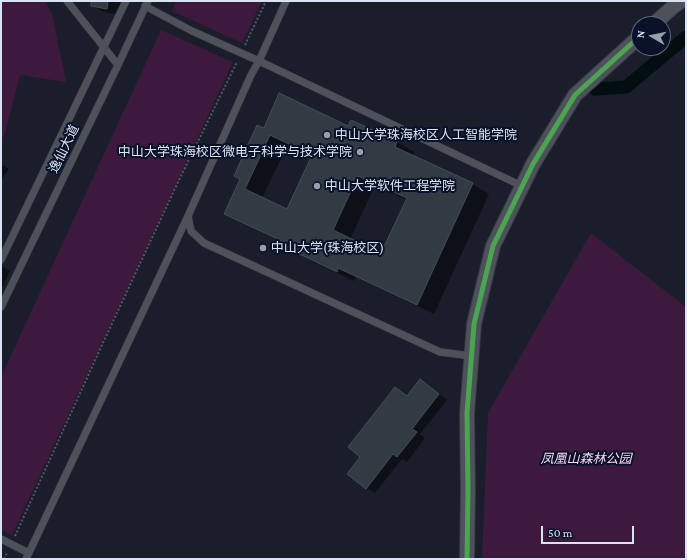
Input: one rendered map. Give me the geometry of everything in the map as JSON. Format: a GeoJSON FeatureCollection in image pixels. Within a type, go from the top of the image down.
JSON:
{"type":"FeatureCollection","features":[{"type":"Feature","properties":{"kind":"street"},"geometry":{"type":"LineString","coordinates":[[663,16],[681,1]]}},
{"type":"Feature","properties":{"kind":"street"},"geometry":{"type":"LineString","coordinates":[[466,559],[468,490],[467,413],[471,356],[474,324],[493,246],[533,164],[575,96],[631,44]]}},
{"type":"Feature","properties":{"kind":"lane"},"geometry":{"type":"LineString","coordinates":[[67,1],[118,65]]}},
{"type":"Feature","properties":{"kind":"lane"},"geometry":{"type":"LineString","coordinates":[[1,260],[126,1]]}},
{"type":"Feature","properties":{"kind":"lane"},"geometry":{"type":"LineString","coordinates":[[1,539],[11,544],[27,556],[188,216],[286,1]]}},
{"type":"Feature","properties":{"kind":"lane"},"geometry":{"type":"LineString","coordinates":[[147,3],[192,31],[259,61],[522,186]]}},
{"type":"Feature","properties":{"kind":"lane","name":"逸仙大道"},"geometry":{"type":"LineString","coordinates":[[1,307],[147,3]]}},
{"type":"Feature","properties":{"kind":"lane"},"geometry":{"type":"LineString","coordinates":[[188,216],[192,231],[204,243],[440,352],[471,356]]}},
{"type":"Feature","properties":{"kind":"path"},"geometry":{"type":"LineString","coordinates":[[4,559],[115,316],[266,1]]}},
{"type":"Feature","properties":{"kind":"green space"},"geometry":{"type":"Polygon","coordinates":[[[1,1],[44,1],[52,13],[66,82],[20,75],[4,137],[1,136],[1,1]]]}},
{"type":"Feature","properties":{"kind":"green space"},"geometry":{"type":"Polygon","coordinates":[[[176,1],[262,1],[242,43],[172,11],[176,1]]]}},
{"type":"Feature","properties":{"kind":"green space"},"geometry":{"type":"Polygon","coordinates":[[[161,30],[233,62],[12,535],[1,530],[1,377],[161,30]]]}},
{"type":"Feature","properties":{"kind":"green space","name":"凤凰山森林公园"},"geometry":{"type":"Polygon","coordinates":[[[591,233],[686,307],[686,559],[482,559],[488,413],[591,233]]]}},
{"type":"Feature","properties":{"kind":"building"},"geometry":{"type":"Polygon","coordinates":[[[91,1],[108,1],[107,9],[91,6],[91,1]]]}},
{"type":"Feature","properties":{"kind":"building"},"geometry":{"type":"Polygon","coordinates":[[[279,93],[348,126],[351,120],[397,141],[395,147],[473,183],[417,305],[338,268],[337,272],[293,251],[295,247],[224,214],[240,179],[234,176],[257,125],[264,128],[279,93]],[[270,135],[245,189],[287,209],[312,155],[270,135]],[[358,176],[333,230],[381,253],[407,198],[358,176]]]}},
{"type":"Feature","properties":{"kind":"building"},"geometry":{"type":"Polygon","coordinates":[[[420,379],[439,394],[412,429],[417,432],[397,457],[393,454],[366,489],[347,474],[360,457],[348,447],[395,387],[407,396],[420,379]]]}},
{"type":"Feature","properties":{"kind":"waterway"},"geometry":{"type":"LineString","coordinates":[[595,89],[626,87],[686,37]]}},
{"type":"Feature","properties":{"kind":"cycle path"},"geometry":{"type":"LineString","coordinates":[[467,559],[467,413],[474,324],[493,246],[533,164],[575,95],[631,44]]}},
{"type":"Feature","properties":{"kind":"place","name":"中山大学珠海校区人工智能学院"},"geometry":{"type":"Point","coordinates":[327,135]}},
{"type":"Feature","properties":{"kind":"place","name":"中山大学珠海校区微电子科学与技术学院"},"geometry":{"type":"Point","coordinates":[360,152]}},
{"type":"Feature","properties":{"kind":"place","name":"中山大学软件工程学院"},"geometry":{"type":"Point","coordinates":[317,186]}},
{"type":"Feature","properties":{"kind":"place","name":"中山大学(珠海校区)"},"geometry":{"type":"Point","coordinates":[263,248]}}]}
